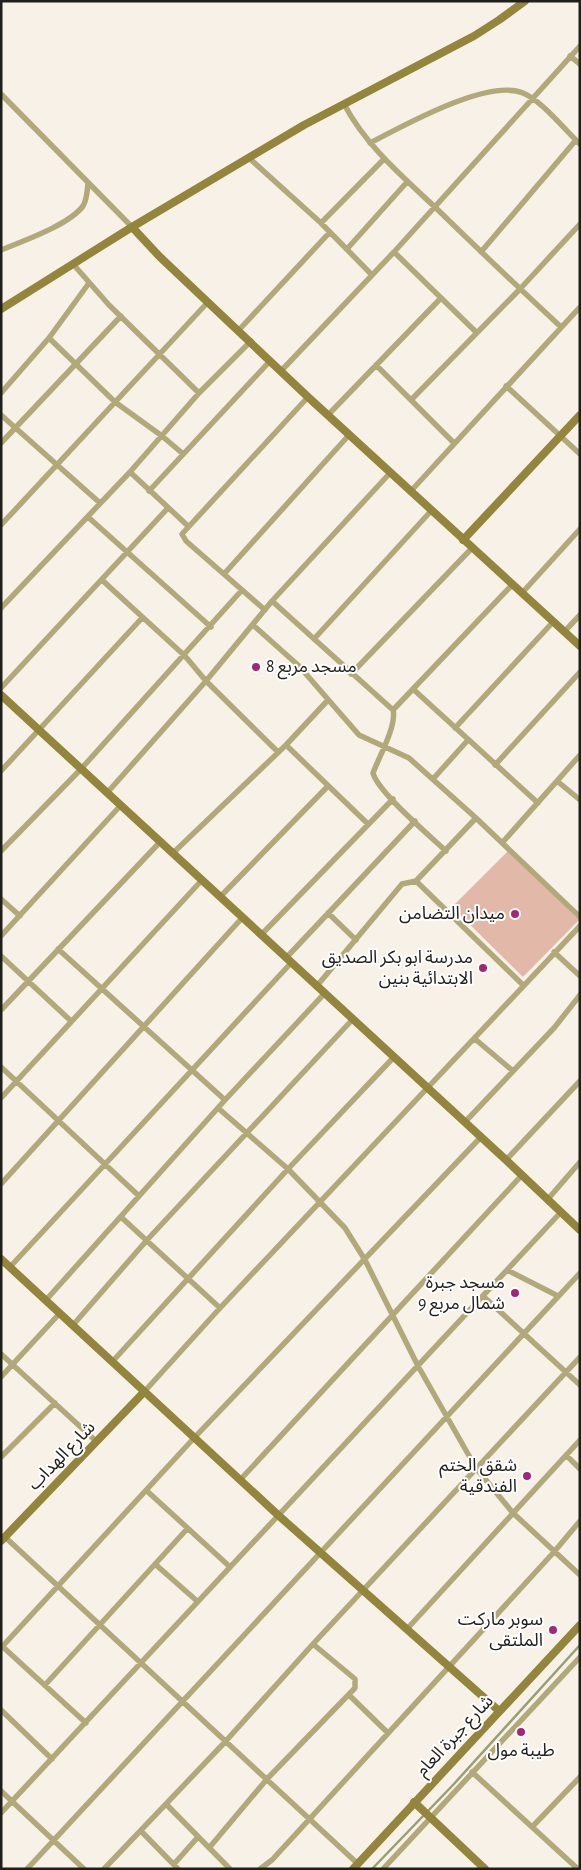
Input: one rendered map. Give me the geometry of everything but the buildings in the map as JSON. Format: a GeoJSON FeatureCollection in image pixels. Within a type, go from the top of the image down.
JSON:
{"type":"FeatureCollection","features":[{"type":"Feature","properties":{"kind":"street"},"geometry":{"type":"LineString","coordinates":[[1,309],[132,226],[304,124],[474,36],[519,3]]}},
{"type":"Feature","properties":{"kind":"street"},"geometry":{"type":"LineString","coordinates":[[281,371],[394,252],[580,46]]}},
{"type":"Feature","properties":{"kind":"street"},"geometry":{"type":"LineString","coordinates":[[570,56],[580,64]]}},
{"type":"Feature","properties":{"kind":"street"},"geometry":{"type":"LineString","coordinates":[[370,143],[430,113],[486,92],[513,90],[532,99],[578,142],[481,252]]}},
{"type":"Feature","properties":{"kind":"street"},"geometry":{"type":"LineString","coordinates":[[1,94],[88,184],[132,226],[159,256],[410,492],[580,646]]}},
{"type":"Feature","properties":{"kind":"street"},"geometry":{"type":"LineString","coordinates":[[344,104],[353,122],[384,159],[562,327]]}},
{"type":"Feature","properties":{"kind":"street"},"geometry":{"type":"LineString","coordinates":[[249,158],[321,223],[372,274]]}},
{"type":"Feature","properties":{"kind":"street"},"geometry":{"type":"LineString","coordinates":[[321,223],[384,159]]}},
{"type":"Feature","properties":{"kind":"street"},"geometry":{"type":"LineString","coordinates":[[347,249],[407,182]]}},
{"type":"Feature","properties":{"kind":"street"},"geometry":{"type":"LineString","coordinates":[[1,250],[76,214],[84,205],[88,184]]}},
{"type":"Feature","properties":{"kind":"street"},"geometry":{"type":"LineString","coordinates":[[412,399],[520,289],[580,224]]}},
{"type":"Feature","properties":{"kind":"street"},"geometry":{"type":"LineString","coordinates":[[238,331],[330,232]]}},
{"type":"Feature","properties":{"kind":"street"},"geometry":{"type":"LineString","coordinates":[[394,252],[476,332]]}},
{"type":"Feature","properties":{"kind":"street"},"geometry":{"type":"LineString","coordinates":[[73,264],[158,355],[198,393]]}},
{"type":"Feature","properties":{"kind":"street"},"geometry":{"type":"LineString","coordinates":[[1,393],[49,338],[89,283]]}},
{"type":"Feature","properties":{"kind":"street"},"geometry":{"type":"LineString","coordinates":[[328,415],[441,298]]}},
{"type":"Feature","properties":{"kind":"street"},"geometry":{"type":"LineString","coordinates":[[1,525],[208,302]]}},
{"type":"Feature","properties":{"kind":"street"},"geometry":{"type":"LineString","coordinates":[[410,492],[580,307]]}},
{"type":"Feature","properties":{"kind":"street"},"geometry":{"type":"LineString","coordinates":[[1,443],[121,316]]}},
{"type":"Feature","properties":{"kind":"street"},"geometry":{"type":"LineString","coordinates":[[49,338],[115,402],[182,453]]}},
{"type":"Feature","properties":{"kind":"street"},"geometry":{"type":"LineString","coordinates":[[1,608],[130,472],[198,393],[250,342]]}},
{"type":"Feature","properties":{"kind":"street"},"geometry":{"type":"LineString","coordinates":[[149,491],[182,453],[270,361]]}},
{"type":"Feature","properties":{"kind":"street"},"geometry":{"type":"LineString","coordinates":[[376,365],[454,443]]}},
{"type":"Feature","properties":{"kind":"street"},"geometry":{"type":"LineString","coordinates":[[506,386],[580,454]]}},
{"type":"Feature","properties":{"kind":"street"},"geometry":{"type":"LineString","coordinates":[[265,610],[183,537],[183,531],[308,396]]}},
{"type":"Feature","properties":{"kind":"street"},"geometry":{"type":"LineString","coordinates":[[1,414],[100,503]]}},
{"type":"Feature","properties":{"kind":"street"},"geometry":{"type":"LineString","coordinates":[[463,540],[580,415]]}},
{"type":"Feature","properties":{"kind":"street"},"geometry":{"type":"LineString","coordinates":[[224,574],[349,435]]}},
{"type":"Feature","properties":{"kind":"street"},"geometry":{"type":"LineString","coordinates":[[130,472],[188,526]]}},
{"type":"Feature","properties":{"kind":"street"},"geometry":{"type":"LineString","coordinates":[[107,793],[206,681],[272,601],[390,473]]}},
{"type":"Feature","properties":{"kind":"street"},"geometry":{"type":"LineString","coordinates":[[1,688],[168,508]]}},
{"type":"Feature","properties":{"kind":"street"},"geometry":{"type":"LineString","coordinates":[[314,639],[431,511]]}},
{"type":"Feature","properties":{"kind":"street"},"geometry":{"type":"LineString","coordinates":[[88,517],[211,627]]}},
{"type":"Feature","properties":{"kind":"street"},"geometry":{"type":"LineString","coordinates":[[522,593],[580,529]]}},
{"type":"Feature","properties":{"kind":"street"},"geometry":{"type":"LineString","coordinates":[[351,674],[472,548]]}},
{"type":"Feature","properties":{"kind":"street"},"geometry":{"type":"LineString","coordinates":[[102,580],[185,656],[206,681],[278,752]]}},
{"type":"Feature","properties":{"kind":"street"},"geometry":{"type":"LineString","coordinates":[[393,710],[512,585]]}},
{"type":"Feature","properties":{"kind":"street"},"geometry":{"type":"LineString","coordinates":[[1,850],[81,769],[185,656],[242,590]]}},
{"type":"Feature","properties":{"kind":"street"},"geometry":{"type":"LineString","coordinates":[[272,601],[393,710],[395,716],[390,734],[383,745],[373,773],[377,783],[446,851]]}},
{"type":"Feature","properties":{"kind":"street"},"geometry":{"type":"LineString","coordinates":[[564,632],[580,616]]}},
{"type":"Feature","properties":{"kind":"street"},"geometry":{"type":"LineString","coordinates":[[1,771],[142,618]]}},
{"type":"Feature","properties":{"kind":"street"},"geometry":{"type":"LineString","coordinates":[[455,728],[553,622]]}},
{"type":"Feature","properties":{"kind":"street"},"geometry":{"type":"LineString","coordinates":[[253,625],[299,666],[360,735],[409,758],[502,842],[580,917]]}},
{"type":"Feature","properties":{"kind":"street"},"geometry":{"type":"LineString","coordinates":[[495,765],[580,672]]}},
{"type":"Feature","properties":{"kind":"street"},"geometry":{"type":"LineString","coordinates":[[413,689],[538,802]]}},
{"type":"Feature","properties":{"kind":"street"},"geometry":{"type":"LineString","coordinates":[[1,696],[580,1230]]}},
{"type":"Feature","properties":{"kind":"street"},"geometry":{"type":"LineString","coordinates":[[173,853],[286,745],[328,700]]}},
{"type":"Feature","properties":{"kind":"street"},"geometry":{"type":"LineString","coordinates":[[433,779],[468,740]]}},
{"type":"Feature","properties":{"kind":"street"},"geometry":{"type":"LineString","coordinates":[[286,745],[368,824]]}},
{"type":"Feature","properties":{"kind":"street"},"geometry":{"type":"LineString","coordinates":[[502,842],[580,755]]}},
{"type":"Feature","properties":{"kind":"street"},"geometry":{"type":"LineString","coordinates":[[557,781],[580,800]]}},
{"type":"Feature","properties":{"kind":"street"},"geometry":{"type":"LineString","coordinates":[[220,897],[328,786]]}},
{"type":"Feature","properties":{"kind":"street"},"geometry":{"type":"LineString","coordinates":[[261,935],[392,799]]}},
{"type":"Feature","properties":{"kind":"street"},"geometry":{"type":"LineString","coordinates":[[1,936],[121,805]]}},
{"type":"Feature","properties":{"kind":"street"},"geometry":{"type":"LineString","coordinates":[[316,987],[402,884],[416,881],[476,818]]}},
{"type":"Feature","properties":{"kind":"street"},"geometry":{"type":"LineString","coordinates":[[10,1267],[191,1068],[328,913],[414,821]]}},
{"type":"Feature","properties":{"kind":"street"},"geometry":{"type":"LineString","coordinates":[[1,1010],[160,841]]}},
{"type":"Feature","properties":{"kind":"street"},"geometry":{"type":"LineString","coordinates":[[1,1098],[202,880]]}},
{"type":"Feature","properties":{"kind":"street"},"geometry":{"type":"LineString","coordinates":[[416,881],[523,985]]}},
{"type":"Feature","properties":{"kind":"street"},"geometry":{"type":"LineString","coordinates":[[1,899],[20,916]]}},
{"type":"Feature","properties":{"kind":"street"},"geometry":{"type":"LineString","coordinates":[[328,913],[356,940]]}},
{"type":"Feature","properties":{"kind":"street"},"geometry":{"type":"LineString","coordinates":[[1,1184],[59,1123],[242,918]]}},
{"type":"Feature","properties":{"kind":"street"},"geometry":{"type":"LineString","coordinates":[[144,1392],[220,1308],[580,926]]}},
{"type":"Feature","properties":{"kind":"street"},"geometry":{"type":"LineString","coordinates":[[58,949],[100,989],[225,1100]]}},
{"type":"Feature","properties":{"kind":"street"},"geometry":{"type":"LineString","coordinates":[[554,952],[580,976]]}},
{"type":"Feature","properties":{"kind":"street"},"geometry":{"type":"LineString","coordinates":[[1,956],[71,1021]]}},
{"type":"Feature","properties":{"kind":"street"},"geometry":{"type":"LineString","coordinates":[[46,1300],[225,1100],[324,994]]}},
{"type":"Feature","properties":{"kind":"street"},"geometry":{"type":"LineString","coordinates":[[465,1122],[554,1028],[580,995]]}},
{"type":"Feature","properties":{"kind":"street"},"geometry":{"type":"LineString","coordinates":[[73,1325],[147,1240],[352,1020]]}},
{"type":"Feature","properties":{"kind":"street"},"geometry":{"type":"LineString","coordinates":[[475,1039],[513,1072]]}},
{"type":"Feature","properties":{"kind":"street"},"geometry":{"type":"LineString","coordinates":[[112,1362],[186,1279],[393,1058]]}},
{"type":"Feature","properties":{"kind":"street"},"geometry":{"type":"LineString","coordinates":[[1,1067],[139,1196]]}},
{"type":"Feature","properties":{"kind":"street"},"geometry":{"type":"LineString","coordinates":[[506,1160],[580,1081]]}},
{"type":"Feature","properties":{"kind":"street"},"geometry":{"type":"LineString","coordinates":[[218,1108],[288,1169],[345,1228],[365,1260],[394,1314],[418,1366],[476,1468],[513,1514],[580,1575]]}},
{"type":"Feature","properties":{"kind":"street"},"geometry":{"type":"LineString","coordinates":[[86,1723],[2,1647],[56,1586],[147,1491],[194,1438],[481,1138]]}},
{"type":"Feature","properties":{"kind":"street"},"geometry":{"type":"LineString","coordinates":[[548,1199],[580,1162]]}},
{"type":"Feature","properties":{"kind":"street"},"geometry":{"type":"LineString","coordinates":[[240,1480],[522,1175]]}},
{"type":"Feature","properties":{"kind":"street"},"geometry":{"type":"LineString","coordinates":[[1,1813],[229,1566],[561,1212]]}},
{"type":"Feature","properties":{"kind":"street"},"geometry":{"type":"LineString","coordinates":[[120,1217],[220,1308]]}},
{"type":"Feature","properties":{"kind":"street"},"geometry":{"type":"LineString","coordinates":[[1,1259],[240,1480],[498,1710]]}},
{"type":"Feature","properties":{"kind":"street"},"geometry":{"type":"LineString","coordinates":[[507,1270],[558,1296]]}},
{"type":"Feature","properties":{"kind":"street"},"geometry":{"type":"LineString","coordinates":[[27,1869],[446,1415],[580,1273]]}},
{"type":"Feature","properties":{"kind":"street"},"geometry":{"type":"LineString","coordinates":[[483,1296],[522,1334],[580,1385]]}},
{"type":"Feature","properties":{"kind":"street"},"geometry":{"type":"LineString","coordinates":[[1,1376],[60,1313]]}},
{"type":"Feature","properties":{"kind":"street"},"geometry":{"type":"LineString","coordinates":[[1,1354],[96,1442]]}},
{"type":"Feature","properties":{"kind":"street"},"geometry":{"type":"LineString","coordinates":[[104,1869],[225,1742],[363,1589],[580,1357]]}},
{"type":"Feature","properties":{"kind":"street","name":"شارع الهداب"},"geometry":{"type":"LineString","coordinates":[[3,1539],[144,1392]]}},
{"type":"Feature","properties":{"kind":"street"},"geometry":{"type":"LineString","coordinates":[[1,1457],[54,1403]]}},
{"type":"Feature","properties":{"kind":"street"},"geometry":{"type":"LineString","coordinates":[[407,1629],[580,1440]]}},
{"type":"Feature","properties":{"kind":"street"},"geometry":{"type":"LineString","coordinates":[[566,1455],[580,1469]]}},
{"type":"Feature","properties":{"kind":"street"},"geometry":{"type":"LineString","coordinates":[[147,1491],[229,1566]]}},
{"type":"Feature","properties":{"kind":"street"},"geometry":{"type":"LineString","coordinates":[[260,1869],[272,1860],[388,1734],[580,1521]]}},
{"type":"Feature","properties":{"kind":"street"},"geometry":{"type":"LineString","coordinates":[[45,1685],[188,1528]]}},
{"type":"Feature","properties":{"kind":"street"},"geometry":{"type":"LineString","coordinates":[[3,1539],[142,1662],[355,1866]]}},
{"type":"Feature","properties":{"kind":"street"},"geometry":{"type":"LineString","coordinates":[[155,1564],[198,1601]]}},
{"type":"Feature","properties":{"kind":"street","name":"شارع جبرة العام"},"geometry":{"type":"LineString","coordinates":[[355,1866],[498,1710],[580,1625]]}},
{"type":"Feature","properties":{"kind":"street"},"geometry":{"type":"LineString","coordinates":[[209,1848],[267,1780],[355,1688],[355,1680],[313,1644]]}},
{"type":"Feature","properties":{"kind":"street"},"geometry":{"type":"LineString","coordinates":[[383,1869],[580,1657]]}},
{"type":"Feature","properties":{"kind":"street"},"geometry":{"type":"LineString","coordinates":[[349,1695],[388,1734]]}},
{"type":"Feature","properties":{"kind":"street"},"geometry":{"type":"LineString","coordinates":[[1,1710],[52,1759]]}},
{"type":"Feature","properties":{"kind":"street"},"geometry":{"type":"LineString","coordinates":[[472,1772],[578,1869]]}},
{"type":"Feature","properties":{"kind":"street"},"geometry":{"type":"LineString","coordinates":[[533,1826],[580,1777]]}},
{"type":"Feature","properties":{"kind":"street"},"geometry":{"type":"LineString","coordinates":[[1,1792],[84,1869]]}},
{"type":"Feature","properties":{"kind":"street"},"geometry":{"type":"LineString","coordinates":[[414,1802],[485,1869]]}},
{"type":"Feature","properties":{"kind":"street"},"geometry":{"type":"LineString","coordinates":[[166,1804],[230,1869]]}},
{"type":"Feature","properties":{"kind":"street"},"geometry":{"type":"LineString","coordinates":[[141,1831],[176,1866],[198,1837]]}},
{"type":"Feature","properties":{"kind":"shaded area","name":"ميدان التضامن"},"geometry":{"type":"Polygon","coordinates":[[[508,851],[579,920],[523,977],[452,907],[508,851]]]}},
{"type":"Feature","properties":{"kind":"waterway"},"geometry":{"type":"LineString","coordinates":[[372,1869],[453,1785],[580,1645]]}},
{"type":"Feature","properties":{"kind":"place","name":"مسجد مربع 8"},"geometry":{"type":"Point","coordinates":[256,667]}},
{"type":"Feature","properties":{"kind":"place","name":"ميدان التضامن"},"geometry":{"type":"Point","coordinates":[515,914]}},
{"type":"Feature","properties":{"kind":"place","name":"مدرسة ابو بكر الصديق الابتدائية بنين"},"geometry":{"type":"Point","coordinates":[483,968]}},
{"type":"Feature","properties":{"kind":"place","name":"مسجد جبرة شمال مربع 9"},"geometry":{"type":"Point","coordinates":[515,1293]}},
{"type":"Feature","properties":{"kind":"place","name":"شقق الختم الفندقية"},"geometry":{"type":"Point","coordinates":[527,1476]}},
{"type":"Feature","properties":{"kind":"place","name":"سوبر ماركت الملتقى"},"geometry":{"type":"Point","coordinates":[553,1630]}},
{"type":"Feature","properties":{"kind":"place","name":"طيبة مول"},"geometry":{"type":"Point","coordinates":[521,1732]}}]}
